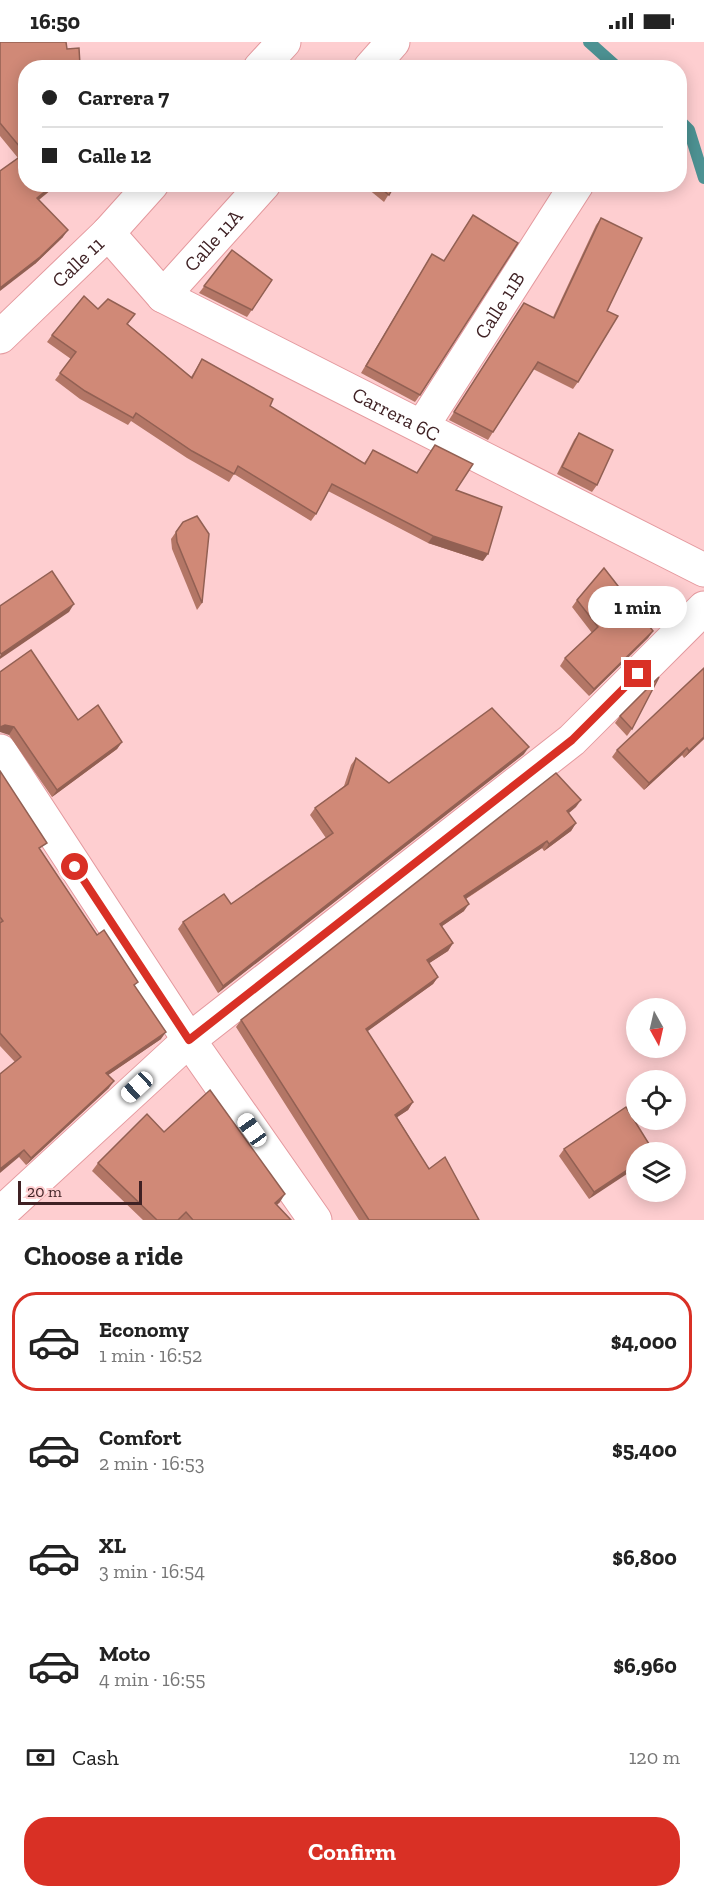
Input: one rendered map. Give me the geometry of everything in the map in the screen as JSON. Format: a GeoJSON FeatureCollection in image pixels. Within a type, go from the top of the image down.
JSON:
{"type":"FeatureCollection","features":[{"type":"Feature","properties":{"kind":"street"},"geometry":{"type":"LineString","coordinates":[[267,60],[284,42]]}},
{"type":"Feature","properties":{"kind":"street"},"geometry":{"type":"LineString","coordinates":[[377,60],[393,42]]}},
{"type":"Feature","properties":{"kind":"street","name":"Calle 11"},"geometry":{"type":"LineString","coordinates":[[0,338],[108,233],[145,192]]}},
{"type":"Feature","properties":{"kind":"street","name":"Calle 11A"},"geometry":{"type":"LineString","coordinates":[[163,296],[257,192]]}},
{"type":"Feature","properties":{"kind":"street","name":"Calle 11B"},"geometry":{"type":"LineString","coordinates":[[423,425],[572,192]]}},
{"type":"Feature","properties":{"kind":"street","name":"Carrera 6C"},"geometry":{"type":"LineString","coordinates":[[108,233],[163,296],[423,425],[704,570]]}},
{"type":"Feature","properties":{"kind":"street"},"geometry":{"type":"LineString","coordinates":[[0,1214],[189,1040],[572,740],[704,608]]}},
{"type":"Feature","properties":{"kind":"street"},"geometry":{"type":"LineString","coordinates":[[0,751],[189,1040],[315,1220]]}},
{"type":"Feature","properties":{"kind":"building"},"geometry":{"type":"Polygon","coordinates":[[[0,42],[66,42],[67,49],[79,48],[80,60],[18,60],[18,145],[0,123],[0,42]]]}},
{"type":"Feature","properties":{"kind":"building"},"geometry":{"type":"Polygon","coordinates":[[[18,158],[18,192],[44,192],[37,198],[68,230],[40,257],[0,288],[0,171],[18,158]]]}},
{"type":"Feature","properties":{"kind":"building"},"geometry":{"type":"Polygon","coordinates":[[[473,215],[518,243],[420,395],[366,366],[432,254],[444,261],[473,215]]]}},
{"type":"Feature","properties":{"kind":"building"},"geometry":{"type":"Polygon","coordinates":[[[601,218],[642,238],[607,311],[618,316],[578,382],[538,362],[493,432],[454,412],[524,303],[554,318],[601,218]]]}},
{"type":"Feature","properties":{"kind":"building"},"geometry":{"type":"Polygon","coordinates":[[[232,250],[272,280],[252,310],[204,286],[232,250]]]}},
{"type":"Feature","properties":{"kind":"building"},"geometry":{"type":"Polygon","coordinates":[[[84,296],[98,309],[108,299],[135,314],[127,324],[192,378],[202,359],[273,399],[270,406],[365,464],[373,450],[417,473],[435,445],[473,464],[456,490],[502,507],[488,554],[433,536],[332,484],[316,514],[238,466],[234,474],[192,451],[136,413],[133,418],[85,391],[60,373],[76,352],[52,335],[84,296]]]}},
{"type":"Feature","properties":{"kind":"building"},"geometry":{"type":"Polygon","coordinates":[[[579,433],[613,450],[597,485],[562,467],[579,433]]]}},
{"type":"Feature","properties":{"kind":"building"},"geometry":{"type":"Polygon","coordinates":[[[197,516],[209,534],[202,603],[177,542],[176,532],[183,522],[197,516]]]}},
{"type":"Feature","properties":{"kind":"building"},"geometry":{"type":"Polygon","coordinates":[[[604,568],[653,631],[594,689],[565,658],[598,627],[577,600],[604,568]]]}},
{"type":"Feature","properties":{"kind":"building"},"geometry":{"type":"Polygon","coordinates":[[[52,571],[74,604],[1,654],[0,606],[52,571]]]}},
{"type":"Feature","properties":{"kind":"building"},"geometry":{"type":"Polygon","coordinates":[[[31,650],[78,720],[98,705],[122,742],[57,790],[14,727],[5,725],[0,727],[0,672],[31,650]]]}},
{"type":"Feature","properties":{"kind":"building"},"geometry":{"type":"Polygon","coordinates":[[[704,668],[704,737],[689,751],[687,748],[649,783],[617,750],[704,668]]]}},
{"type":"Feature","properties":{"kind":"building"},"geometry":{"type":"Polygon","coordinates":[[[659,677],[632,729],[620,716],[659,677]]]}},
{"type":"Feature","properties":{"kind":"building"},"geometry":{"type":"Polygon","coordinates":[[[492,708],[529,747],[223,986],[183,922],[224,894],[231,904],[333,833],[315,808],[348,784],[356,758],[389,783],[492,708]]]}},
{"type":"Feature","properties":{"kind":"building"},"geometry":{"type":"Polygon","coordinates":[[[0,771],[47,843],[39,848],[97,935],[104,930],[138,982],[134,985],[166,1032],[106,1073],[114,1081],[31,1158],[24,1150],[0,1169],[0,1074],[21,1057],[0,1033],[0,923],[3,921],[0,917],[0,771]]]}},
{"type":"Feature","properties":{"kind":"building"},"geometry":{"type":"Polygon","coordinates":[[[556,773],[581,800],[567,811],[576,823],[549,844],[547,841],[464,896],[469,904],[440,924],[453,943],[427,960],[438,977],[366,1029],[413,1102],[395,1115],[429,1169],[445,1157],[479,1220],[369,1220],[241,1020],[556,773]]]}},
{"type":"Feature","properties":{"kind":"building"},"geometry":{"type":"Polygon","coordinates":[[[210,1090],[285,1194],[275,1203],[291,1220],[193,1220],[186,1212],[178,1220],[157,1220],[98,1163],[147,1114],[164,1132],[210,1090]]]}},
{"type":"Feature","properties":{"kind":"building"},"geometry":{"type":"Polygon","coordinates":[[[626,1107],[626,1130],[640,1130],[648,1142],[626,1142],[626,1171],[594,1192],[564,1149],[626,1107]]]}},
{"type":"Feature","properties":{"kind":"waterway"},"geometry":{"type":"LineString","coordinates":[[589,42],[609,60]]}},
{"type":"Feature","properties":{"kind":"waterway"},"geometry":{"type":"LineString","coordinates":[[687,128],[704,178]]}},
{"type":"Feature","properties":{"kind":"route"},"geometry":{"type":"LineString","coordinates":[[75,867],[189,1040],[572,740],[638,674]]}}]}
